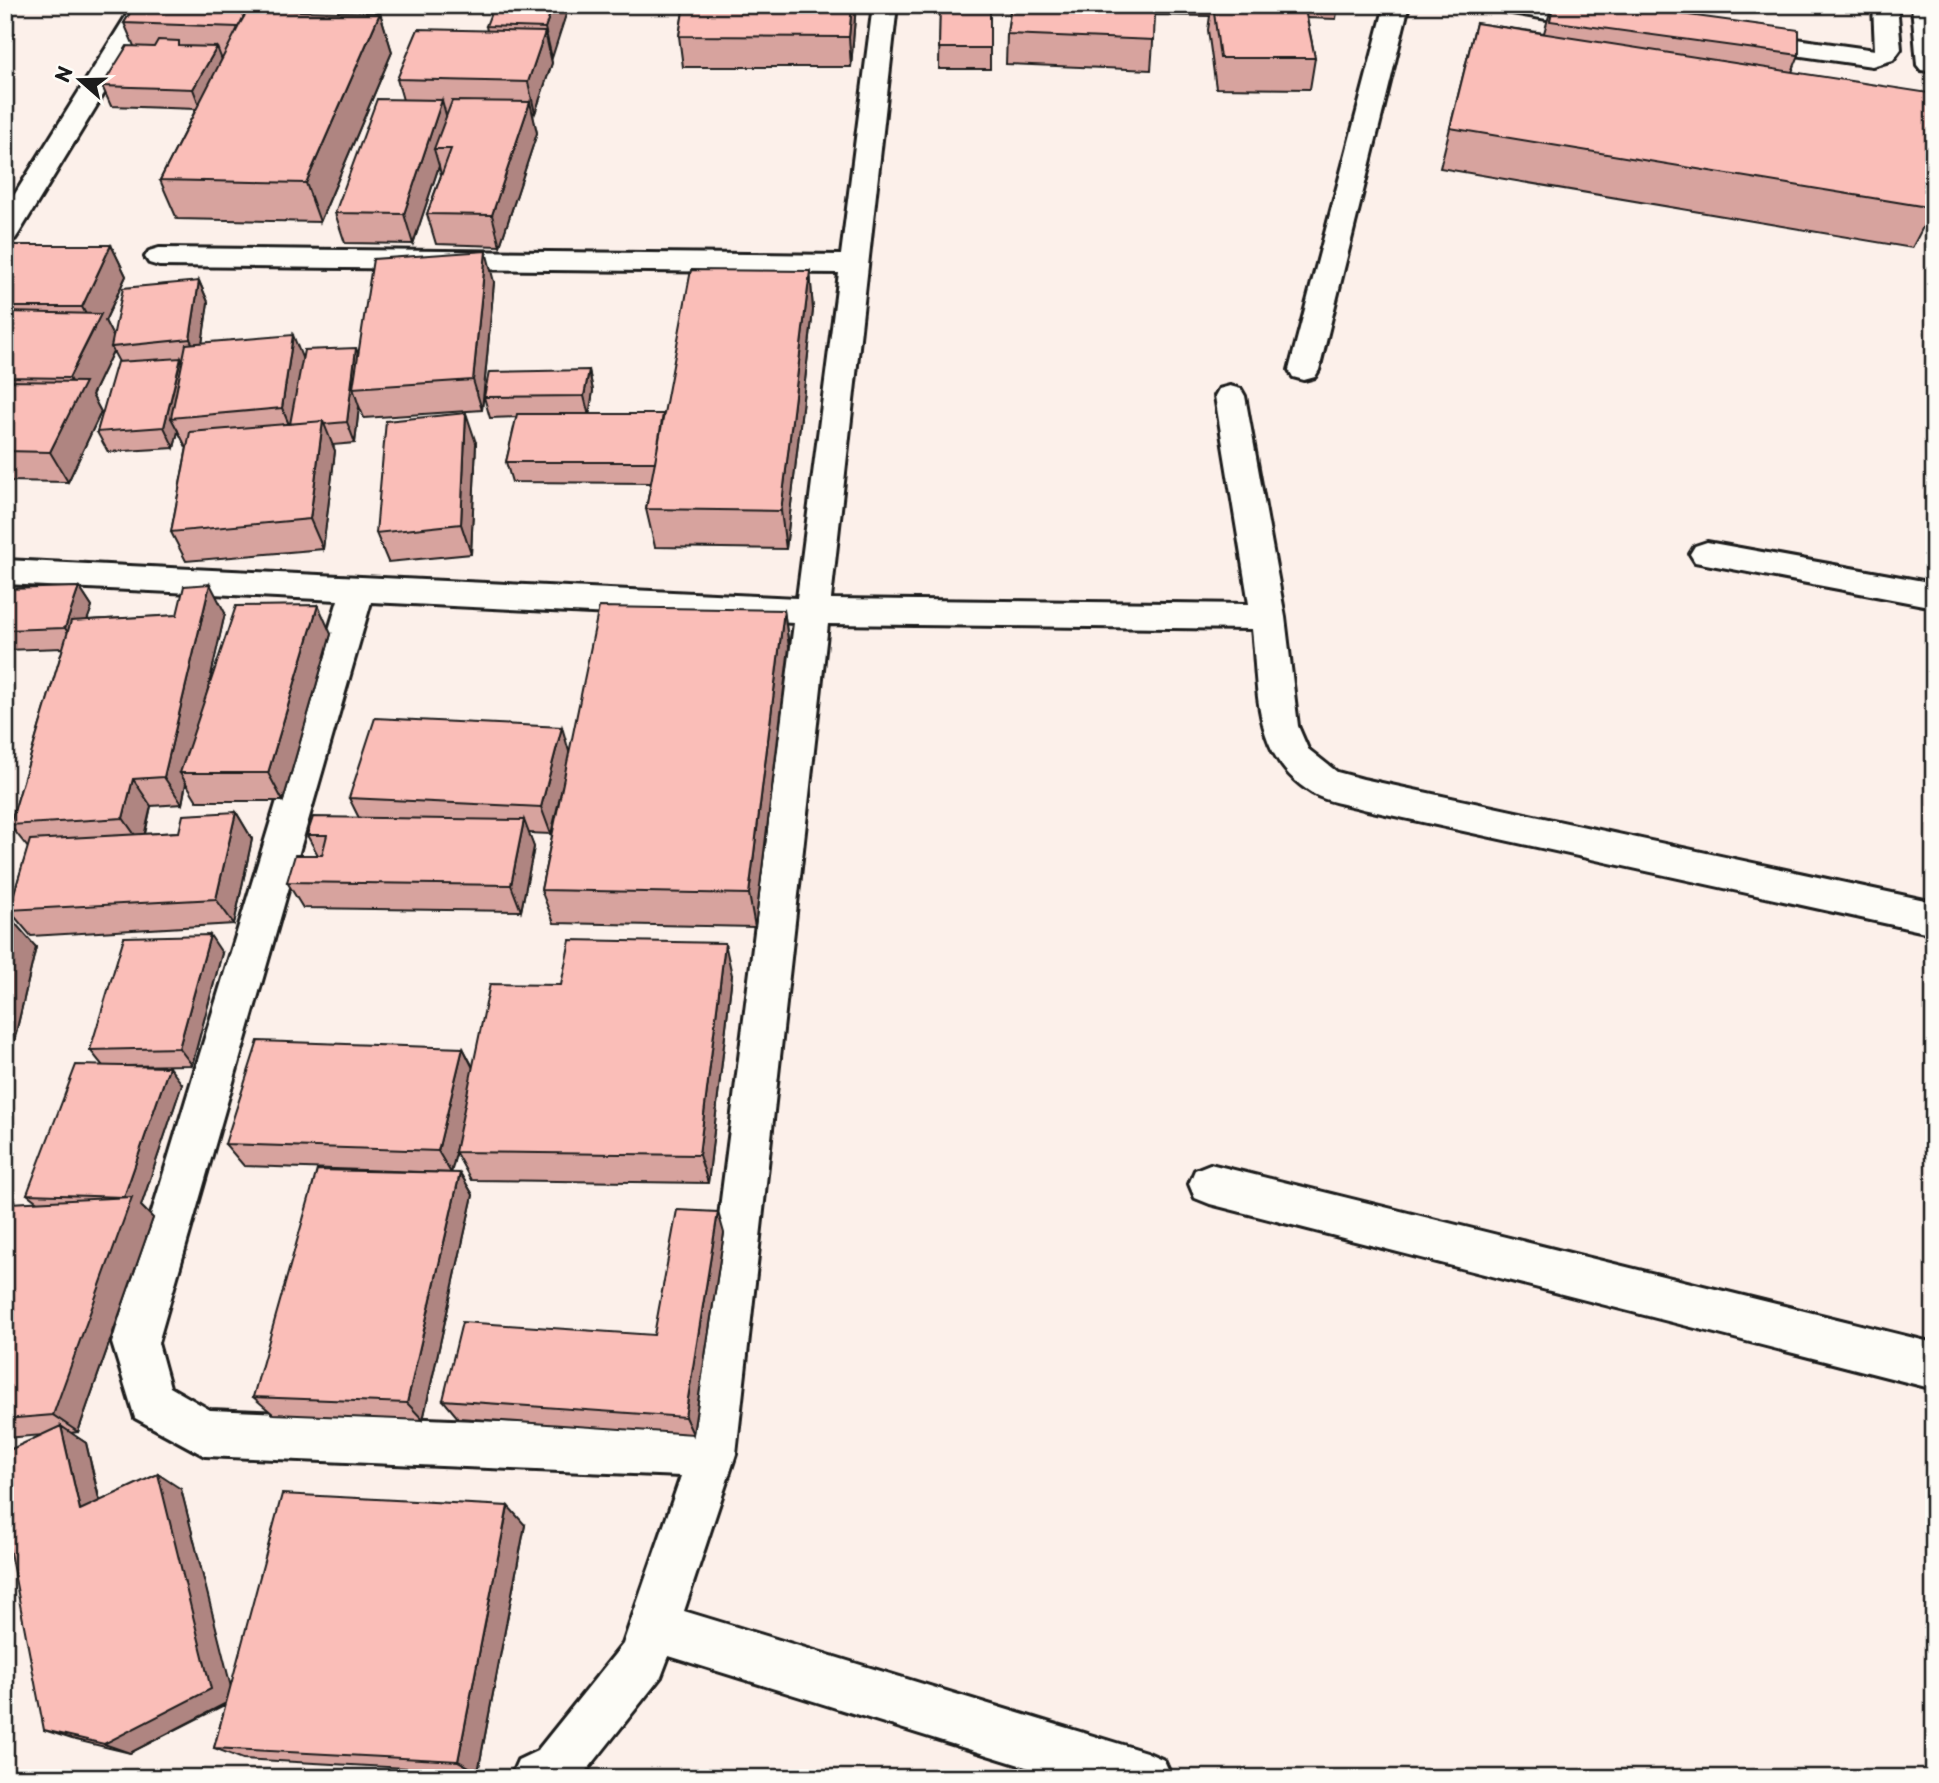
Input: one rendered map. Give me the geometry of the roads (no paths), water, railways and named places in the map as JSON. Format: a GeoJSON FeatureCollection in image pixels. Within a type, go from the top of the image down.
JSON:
{"type":"FeatureCollection","features":[{"type":"Feature","properties":{"kind":"street"},"geometry":{"type":"LineString","coordinates":[[5,233],[146,5]]}},
{"type":"Feature","properties":{"kind":"street"},"geometry":{"type":"LineString","coordinates":[[536,1778],[555,1769],[643,1659],[712,1454],[885,5]]}},
{"type":"Feature","properties":{"kind":"street"},"geometry":{"type":"LineString","coordinates":[[1304,370],[1397,5]]}},
{"type":"Feature","properties":{"kind":"street"},"geometry":{"type":"LineString","coordinates":[[1506,5],[1625,24]]}},
{"type":"Feature","properties":{"kind":"street"},"geometry":{"type":"LineString","coordinates":[[1721,37],[1872,58],[1884,55],[1888,49],[1885,5]]}},
{"type":"Feature","properties":{"kind":"street"},"geometry":{"type":"LineString","coordinates":[[1924,5],[1930,65]]}},
{"type":"Feature","properties":{"kind":"street"},"geometry":{"type":"LineString","coordinates":[[159,257],[854,264]]}},
{"type":"Feature","properties":{"kind":"street"},"geometry":{"type":"LineString","coordinates":[[1230,396],[1268,617],[1280,726],[1293,758],[1326,784],[1934,918]]}},
{"type":"Feature","properties":{"kind":"street"},"geometry":{"type":"LineString","coordinates":[[1707,554],[1934,595]]}},
{"type":"Feature","properties":{"kind":"street"},"geometry":{"type":"LineString","coordinates":[[5,572],[811,611],[1268,617]]}},
{"type":"Feature","properties":{"kind":"street"},"geometry":{"type":"LineString","coordinates":[[358,590],[135,1343],[151,1402],[205,1433],[712,1454]]}},
{"type":"Feature","properties":{"kind":"street"},"geometry":{"type":"LineString","coordinates":[[1210,1184],[1934,1366]]}},
{"type":"Feature","properties":{"kind":"street"},"geometry":{"type":"LineString","coordinates":[[653,1626],[1146,1778]]}}]}
